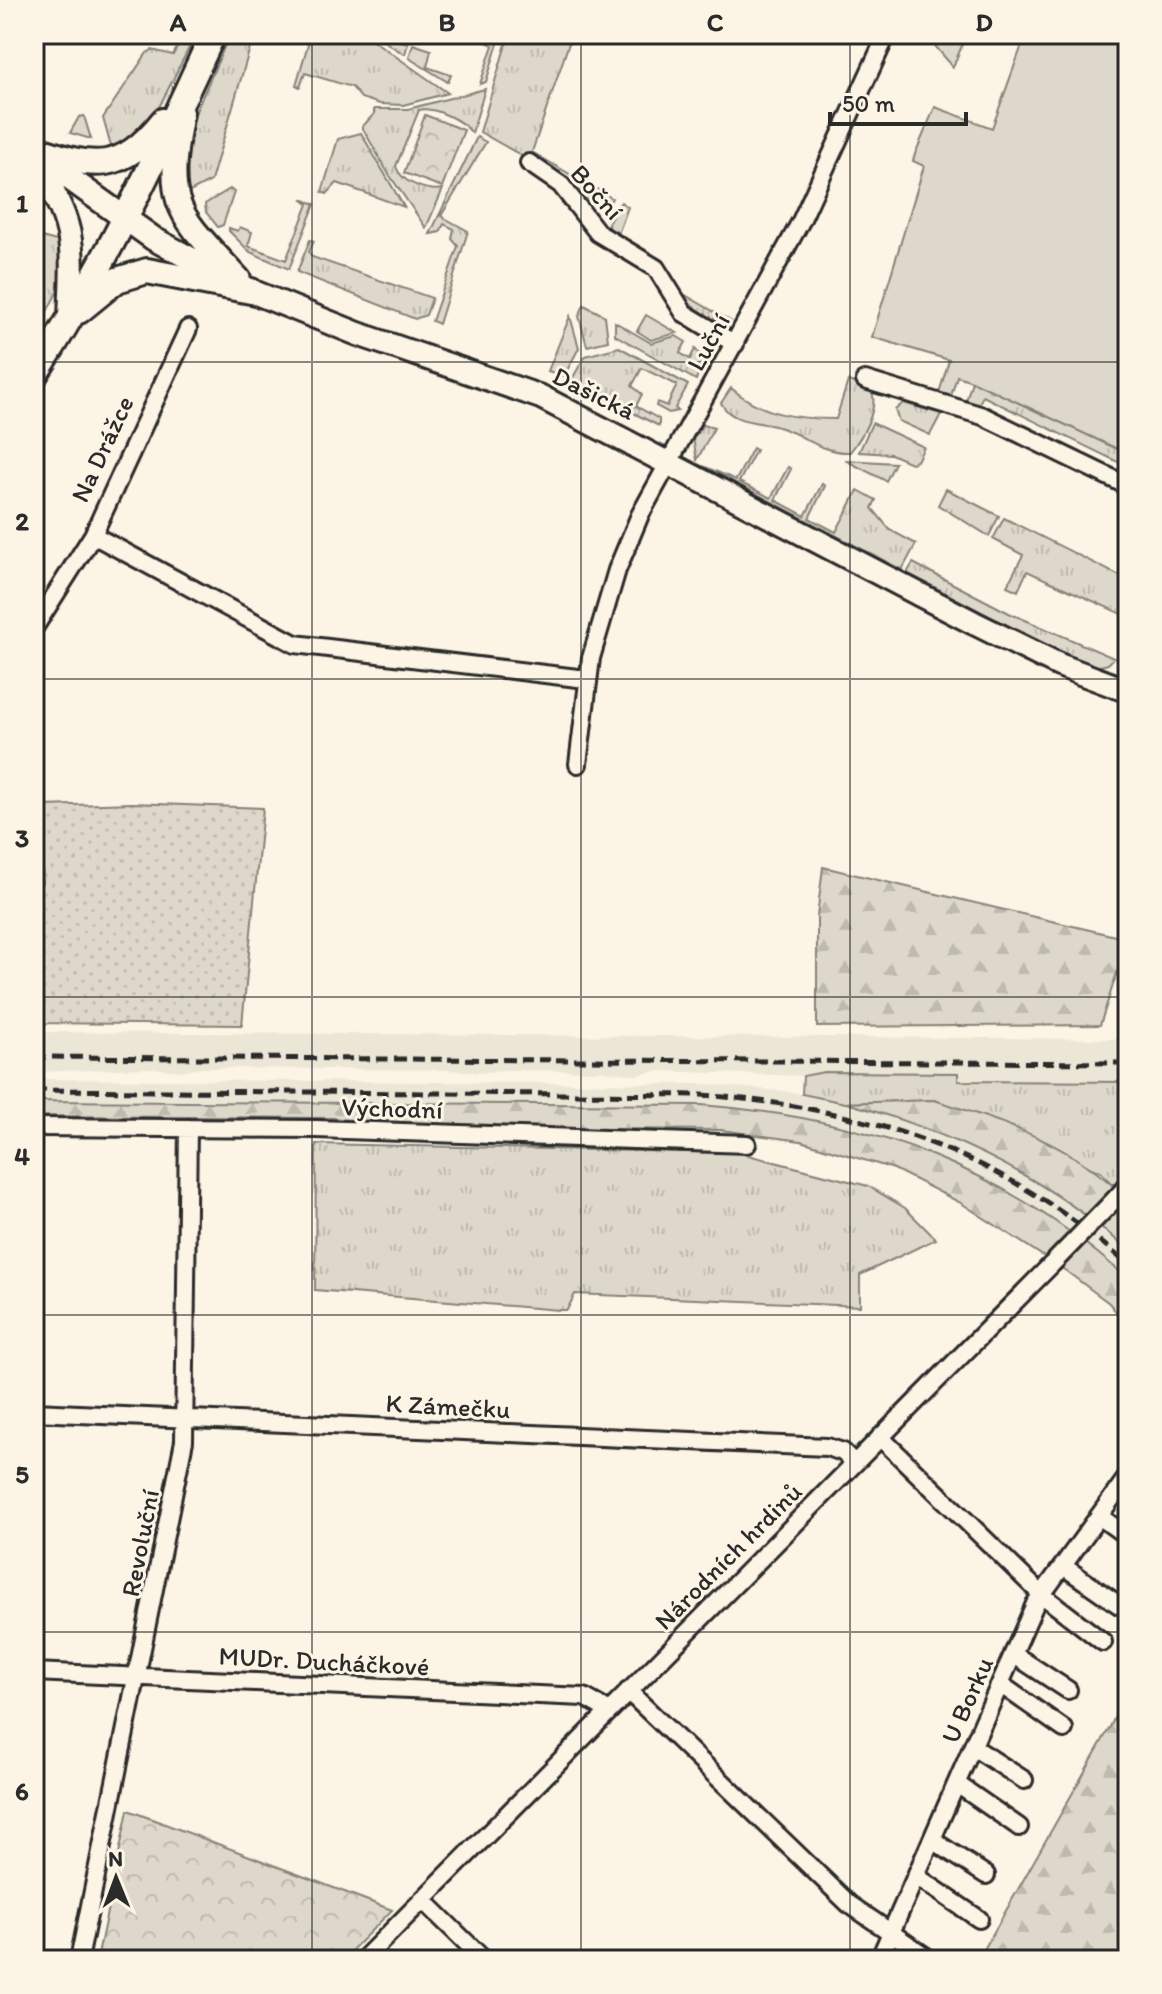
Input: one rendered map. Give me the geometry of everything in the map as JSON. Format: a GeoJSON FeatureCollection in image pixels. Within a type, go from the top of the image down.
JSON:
{"type":"FeatureCollection","features":[{"type":"Feature","properties":{"kind":"main road"},"geometry":{"type":"LineString","coordinates":[[34,376],[70,318],[123,218],[213,34]]}},
{"type":"Feature","properties":{"kind":"main road"},"geometry":{"type":"LineString","coordinates":[[34,151],[75,162],[100,165],[113,162],[150,137],[185,95]]}},
{"type":"Feature","properties":{"kind":"main road"},"geometry":{"type":"LineString","coordinates":[[185,95],[173,158],[176,198],[190,225],[251,291]]}},
{"type":"Feature","properties":{"kind":"main road","name":"Dašická"},"geometry":{"type":"LineString","coordinates":[[34,151],[123,218],[175,252],[251,291],[358,334],[521,389],[669,461],[986,629],[1059,665],[1128,691]]}},
{"type":"Feature","properties":{"kind":"main road"},"geometry":{"type":"LineString","coordinates":[[34,161],[60,203],[70,229],[70,318]]}},
{"type":"Feature","properties":{"kind":"main road"},"geometry":{"type":"LineString","coordinates":[[70,318],[117,280],[135,273],[159,271],[251,291]]}},
{"type":"Feature","properties":{"kind":"street","name":"Luční"},"geometry":{"type":"LineString","coordinates":[[578,764],[586,679],[617,570],[640,515],[801,221],[887,34]]}},
{"type":"Feature","properties":{"kind":"street","name":"Boční"},"geometry":{"type":"LineString","coordinates":[[529,163],[561,185],[605,239],[656,268],[684,313],[735,344]]}},
{"type":"Feature","properties":{"kind":"street","name":"Na Drážce"},"geometry":{"type":"LineString","coordinates":[[34,628],[93,535],[188,329]]}},
{"type":"Feature","properties":{"kind":"street"},"geometry":{"type":"LineString","coordinates":[[865,380],[983,416],[1128,486]]}},
{"type":"Feature","properties":{"kind":"street"},"geometry":{"type":"LineString","coordinates":[[93,535],[295,644],[586,679]]}},
{"type":"Feature","properties":{"kind":"street","name":"Východní"},"geometry":{"type":"LineString","coordinates":[[34,1127],[188,1128],[747,1144]]}},
{"type":"Feature","properties":{"kind":"street","name":"Revoluční"},"geometry":{"type":"LineString","coordinates":[[79,1960],[138,1677],[186,1419],[188,1128]]}},
{"type":"Feature","properties":{"kind":"street","name":"Národních hrdinů"},"geometry":{"type":"LineString","coordinates":[[363,1960],[1128,1185]]}},
{"type":"Feature","properties":{"kind":"street","name":"K Zámečku"},"geometry":{"type":"LineString","coordinates":[[34,1412],[827,1447],[843,1452],[854,1463]]}},
{"type":"Feature","properties":{"kind":"street"},"geometry":{"type":"LineString","coordinates":[[880,1437],[1041,1594],[1103,1642]]}},
{"type":"Feature","properties":{"kind":"street","name":"U Borku"},"geometry":{"type":"LineString","coordinates":[[879,1960],[1041,1594],[1126,1482]]}},
{"type":"Feature","properties":{"kind":"street"},"geometry":{"type":"LineString","coordinates":[[1099,1516],[1128,1537]]}},
{"type":"Feature","properties":{"kind":"street"},"geometry":{"type":"LineString","coordinates":[[1063,1566],[1119,1605]]}},
{"type":"Feature","properties":{"kind":"street"},"geometry":{"type":"LineString","coordinates":[[1013,1654],[1068,1690]]}},
{"type":"Feature","properties":{"kind":"street","name":"MUDr. Ducháčkové"},"geometry":{"type":"LineString","coordinates":[[34,1672],[584,1697],[609,1711]]}},
{"type":"Feature","properties":{"kind":"street"},"geometry":{"type":"LineString","coordinates":[[1000,1684],[1064,1729]]}},
{"type":"Feature","properties":{"kind":"street"},"geometry":{"type":"LineString","coordinates":[[628,1691],[849,1904],[931,1960]]}},
{"type":"Feature","properties":{"kind":"street"},"geometry":{"type":"LineString","coordinates":[[973,1747],[1024,1780]]}},
{"type":"Feature","properties":{"kind":"street"},"geometry":{"type":"LineString","coordinates":[[957,1784],[1019,1827]]}},
{"type":"Feature","properties":{"kind":"street"},"geometry":{"type":"LineString","coordinates":[[932,1840],[986,1875]]}},
{"type":"Feature","properties":{"kind":"street"},"geometry":{"type":"LineString","coordinates":[[916,1876],[979,1919]]}},
{"type":"Feature","properties":{"kind":"street"},"geometry":{"type":"LineString","coordinates":[[423,1900],[484,1960]]}},
{"type":"Feature","properties":{"kind":"shaded area"},"geometry":{"type":"Polygon","coordinates":[[[34,1032],[1128,1039],[1128,1082],[958,1081],[958,1074],[824,1072],[803,1076],[658,1071],[636,1075],[603,1071],[503,1070],[481,1073],[448,1070],[203,1068],[182,1071],[149,1068],[34,1072],[34,1032]]]}},
{"type":"Feature","properties":{"kind":"shaded area"},"geometry":{"type":"Polygon","coordinates":[[[34,1079],[702,1084],[792,1092],[889,1115],[974,1149],[1033,1179],[1081,1211],[1128,1250],[1128,1279],[1068,1229],[1022,1198],[965,1169],[883,1136],[701,1105],[34,1101],[34,1079]]]}},
{"type":"Feature","properties":{"kind":"green space"},"geometry":{"type":"Polygon","coordinates":[[[169,34],[196,34],[152,121],[113,154],[103,118],[147,53],[152,50],[173,55],[180,42],[169,34]]]}},
{"type":"Feature","properties":{"kind":"green space"},"geometry":{"type":"Polygon","coordinates":[[[230,34],[254,34],[211,181],[184,195],[189,127],[230,34]]]}},
{"type":"Feature","properties":{"kind":"green space"},"geometry":{"type":"Polygon","coordinates":[[[311,34],[364,34],[448,93],[403,105],[380,104],[361,98],[352,87],[305,73],[300,87],[296,85],[311,34]]]}},
{"type":"Feature","properties":{"kind":"green space"},"geometry":{"type":"Polygon","coordinates":[[[373,34],[408,43],[405,54],[404,54],[373,34]]]}},
{"type":"Feature","properties":{"kind":"green space"},"geometry":{"type":"Polygon","coordinates":[[[470,34],[492,34],[499,40],[486,82],[480,84],[493,45],[470,34]]]}},
{"type":"Feature","properties":{"kind":"green space"},"geometry":{"type":"Polygon","coordinates":[[[509,34],[572,34],[532,152],[575,177],[573,180],[567,180],[542,162],[540,166],[480,132],[509,34]]]}},
{"type":"Feature","properties":{"kind":"green space"},"geometry":{"type":"Polygon","coordinates":[[[925,34],[964,41],[953,67],[925,34]]]}},
{"type":"Feature","properties":{"kind":"green space"},"geometry":{"type":"Polygon","coordinates":[[[1026,34],[1128,34],[1128,454],[957,376],[951,396],[939,393],[949,360],[872,337],[924,166],[913,161],[935,107],[992,128],[1026,34]]]}},
{"type":"Feature","properties":{"kind":"green space"},"geometry":{"type":"Polygon","coordinates":[[[413,44],[431,50],[427,67],[451,75],[448,82],[409,57],[413,44]]]}},
{"type":"Feature","properties":{"kind":"green space"},"geometry":{"type":"Polygon","coordinates":[[[485,89],[472,133],[448,116],[432,110],[419,110],[396,166],[404,178],[416,185],[443,189],[426,228],[388,173],[362,127],[374,114],[374,109],[408,109],[485,89]]]}},
{"type":"Feature","properties":{"kind":"green space"},"geometry":{"type":"Polygon","coordinates":[[[425,115],[464,130],[442,187],[404,173],[425,115]]]}},
{"type":"Feature","properties":{"kind":"green space"},"geometry":{"type":"Polygon","coordinates":[[[84,116],[91,139],[70,133],[79,117],[84,116]]]}},
{"type":"Feature","properties":{"kind":"green space"},"geometry":{"type":"Polygon","coordinates":[[[361,133],[404,207],[337,183],[327,194],[322,192],[338,139],[361,133]]]}},
{"type":"Feature","properties":{"kind":"green space"},"geometry":{"type":"Polygon","coordinates":[[[477,137],[486,142],[441,216],[468,231],[439,324],[432,321],[458,246],[452,239],[454,229],[444,224],[440,232],[430,234],[477,137]]]}},
{"type":"Feature","properties":{"kind":"green space"},"geometry":{"type":"Polygon","coordinates":[[[586,183],[612,198],[606,208],[581,197],[586,183]]]}},
{"type":"Feature","properties":{"kind":"green space"},"geometry":{"type":"Polygon","coordinates":[[[230,189],[234,192],[223,225],[218,227],[206,212],[205,204],[230,189]]]}},
{"type":"Feature","properties":{"kind":"green space"},"geometry":{"type":"Polygon","coordinates":[[[302,199],[315,204],[289,269],[250,252],[229,231],[229,228],[238,231],[240,227],[252,232],[248,246],[286,260],[308,204],[302,199]]]}},
{"type":"Feature","properties":{"kind":"green space"},"geometry":{"type":"Polygon","coordinates":[[[621,202],[628,207],[617,237],[675,289],[730,321],[720,324],[697,315],[610,232],[608,223],[621,202]]]}},
{"type":"Feature","properties":{"kind":"green space"},"geometry":{"type":"Polygon","coordinates":[[[34,235],[64,243],[60,287],[34,336],[34,235]]]}},
{"type":"Feature","properties":{"kind":"green space"},"geometry":{"type":"Polygon","coordinates":[[[310,240],[314,241],[309,252],[312,257],[432,298],[426,315],[415,319],[297,272],[310,240]]]}},
{"type":"Feature","properties":{"kind":"green space"},"geometry":{"type":"Polygon","coordinates":[[[584,305],[605,316],[608,341],[587,346],[579,316],[584,305]]]}},
{"type":"Feature","properties":{"kind":"green space"},"geometry":{"type":"Polygon","coordinates":[[[646,315],[677,333],[651,340],[637,331],[646,315]]]}},
{"type":"Feature","properties":{"kind":"green space"},"geometry":{"type":"Polygon","coordinates":[[[570,316],[579,348],[564,376],[548,371],[570,316]]]}},
{"type":"Feature","properties":{"kind":"green space"},"geometry":{"type":"Polygon","coordinates":[[[615,322],[651,343],[676,336],[686,342],[680,353],[690,359],[695,349],[703,358],[696,380],[615,335],[615,322]]]}},
{"type":"Feature","properties":{"kind":"green space"},"geometry":{"type":"Polygon","coordinates":[[[619,347],[688,385],[675,408],[678,411],[669,413],[656,406],[657,402],[667,406],[677,385],[642,368],[632,386],[642,394],[636,406],[659,419],[659,426],[571,381],[585,356],[619,347]]]}},
{"type":"Feature","properties":{"kind":"green space"},"geometry":{"type":"Polygon","coordinates":[[[848,381],[871,389],[873,397],[868,422],[850,452],[829,450],[788,430],[746,421],[732,415],[721,403],[731,388],[755,404],[780,414],[836,419],[848,381]]]}},
{"type":"Feature","properties":{"kind":"green space"},"geometry":{"type":"Polygon","coordinates":[[[972,381],[1128,454],[1128,467],[983,396],[978,405],[969,405],[966,401],[972,381]]]}},
{"type":"Feature","properties":{"kind":"green space"},"geometry":{"type":"Polygon","coordinates":[[[903,403],[941,414],[930,435],[899,421],[895,410],[903,403]]]}},
{"type":"Feature","properties":{"kind":"green space"},"geometry":{"type":"Polygon","coordinates":[[[872,423],[924,447],[917,461],[911,463],[891,454],[859,452],[872,423]]]}},
{"type":"Feature","properties":{"kind":"green space"},"geometry":{"type":"Polygon","coordinates":[[[703,425],[714,428],[697,460],[693,439],[703,425]]]}},
{"type":"Feature","properties":{"kind":"green space"},"geometry":{"type":"Polygon","coordinates":[[[753,448],[756,450],[739,482],[771,498],[788,467],[791,469],[775,500],[805,516],[822,484],[825,486],[809,518],[836,532],[858,490],[876,500],[872,508],[890,530],[916,544],[902,570],[703,466],[736,480],[753,448]]]}},
{"type":"Feature","properties":{"kind":"green space"},"geometry":{"type":"Polygon","coordinates":[[[845,460],[895,463],[886,481],[845,460]]]}},
{"type":"Feature","properties":{"kind":"green space"},"geometry":{"type":"Polygon","coordinates":[[[946,489],[999,516],[989,536],[938,505],[946,489]]]}},
{"type":"Feature","properties":{"kind":"green space"},"geometry":{"type":"Polygon","coordinates":[[[1004,518],[1128,580],[1128,617],[1027,571],[1018,591],[1007,586],[1023,555],[993,539],[1004,518]]]}},
{"type":"Feature","properties":{"kind":"green space"},"geometry":{"type":"Polygon","coordinates":[[[913,563],[1009,613],[1114,658],[1108,664],[1096,667],[1043,644],[907,573],[913,563]]]}},
{"type":"Feature","properties":{"kind":"green space"},"geometry":{"type":"Polygon","coordinates":[[[132,803],[263,808],[242,1025],[34,1023],[34,883],[42,883],[45,806],[132,803]]]}},
{"type":"Feature","properties":{"kind":"green space"},"geometry":{"type":"Polygon","coordinates":[[[823,867],[1128,939],[1100,1025],[817,1027],[817,916],[823,867]]]}},
{"type":"Feature","properties":{"kind":"green space"},"geometry":{"type":"Polygon","coordinates":[[[824,1072],[958,1073],[958,1081],[1128,1082],[1128,1170],[1113,1185],[1101,1172],[934,1100],[845,1103],[802,1094],[803,1076],[824,1072]]]}},
{"type":"Feature","properties":{"kind":"green space"},"geometry":{"type":"Polygon","coordinates":[[[934,1100],[1038,1138],[1085,1164],[1107,1181],[1128,1200],[1128,1250],[1065,1201],[996,1160],[922,1128],[846,1103],[934,1100]]]}},
{"type":"Feature","properties":{"kind":"green space"},"geometry":{"type":"Polygon","coordinates":[[[34,1101],[701,1105],[762,1111],[820,1122],[930,1154],[1032,1206],[1081,1240],[1128,1279],[1128,1326],[1109,1303],[1066,1271],[961,1203],[894,1169],[801,1141],[721,1130],[398,1127],[333,1118],[34,1116],[34,1101]]]}},
{"type":"Feature","properties":{"kind":"green space"},"geometry":{"type":"Polygon","coordinates":[[[316,1144],[740,1153],[868,1186],[905,1208],[936,1239],[860,1275],[860,1306],[575,1294],[567,1310],[559,1310],[315,1290],[316,1144]]]}},
{"type":"Feature","properties":{"kind":"green space"},"geometry":{"type":"Polygon","coordinates":[[[1128,1690],[1128,1960],[978,1960],[1110,1727],[1128,1690]]]}},
{"type":"Feature","properties":{"kind":"green space"},"geometry":{"type":"Polygon","coordinates":[[[128,1810],[392,1910],[342,1960],[97,1960],[128,1810]]]}},
{"type":"Feature","properties":{"kind":"railway"},"geometry":{"type":"LineString","coordinates":[[34,1057],[1128,1063]]}},
{"type":"Feature","properties":{"kind":"railway"},"geometry":{"type":"LineString","coordinates":[[34,1090],[701,1095],[761,1101],[875,1125],[930,1142],[982,1165],[1081,1226],[1128,1265]]}}]}
